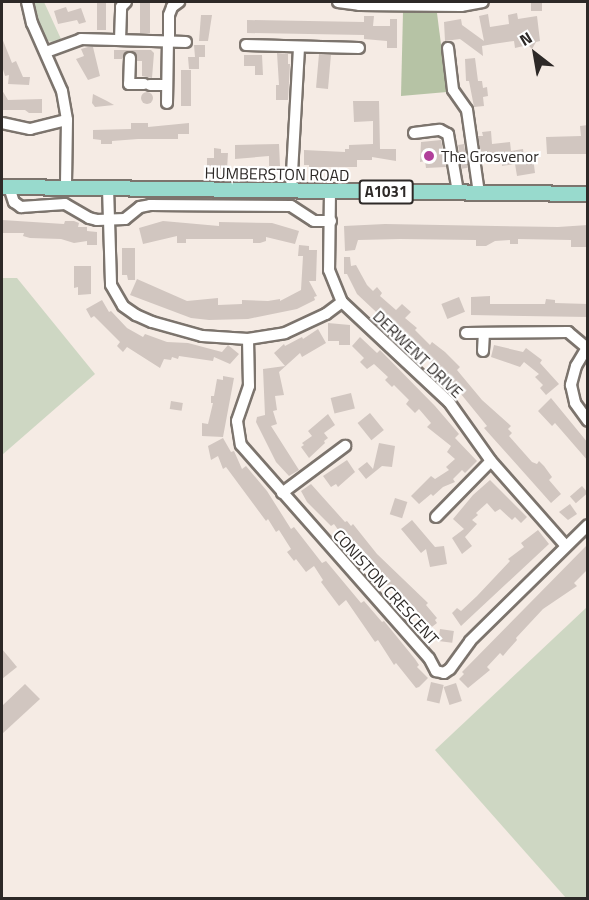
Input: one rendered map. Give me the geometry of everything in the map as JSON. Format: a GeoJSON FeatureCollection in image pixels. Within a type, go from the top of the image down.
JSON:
{"type":"FeatureCollection","features":[{"type":"Feature","properties":{"kind":"main road","name":"HUMBERSTON ROAD"},"geometry":{"type":"LineString","coordinates":[[5,187],[66,186],[291,191],[416,188],[478,193],[588,194]]}},
{"type":"Feature","properties":{"kind":"street"},"geometry":{"type":"LineString","coordinates":[[27,2],[33,23],[62,91],[67,120],[66,186]]}},
{"type":"Feature","properties":{"kind":"street"},"geometry":{"type":"LineString","coordinates":[[167,103],[169,15],[172,7],[179,2]]}},
{"type":"Feature","properties":{"kind":"street"},"geometry":{"type":"LineString","coordinates":[[338,2],[359,5],[437,3],[470,5],[483,2]]}},
{"type":"Feature","properties":{"kind":"street"},"geometry":{"type":"LineString","coordinates":[[123,4],[129,84],[167,85]]}},
{"type":"Feature","properties":{"kind":"street"},"geometry":{"type":"LineString","coordinates":[[46,52],[81,39],[128,47],[186,42]]}},
{"type":"Feature","properties":{"kind":"street"},"geometry":{"type":"LineString","coordinates":[[246,45],[359,48]]}},
{"type":"Feature","properties":{"kind":"street"},"geometry":{"type":"LineString","coordinates":[[291,191],[300,47]]}},
{"type":"Feature","properties":{"kind":"street"},"geometry":{"type":"LineString","coordinates":[[448,48],[453,90],[467,110],[478,193]]}},
{"type":"Feature","properties":{"kind":"street"},"geometry":{"type":"LineString","coordinates":[[2,123],[30,129],[67,120]]}},
{"type":"Feature","properties":{"kind":"street"},"geometry":{"type":"LineString","coordinates":[[414,133],[440,130],[448,134],[458,192]]}},
{"type":"Feature","properties":{"kind":"street"},"geometry":{"type":"LineString","coordinates":[[5,187],[14,202],[21,207],[65,204],[89,218],[108,220],[126,219],[143,205],[174,205],[291,206],[314,221],[331,221]]}},
{"type":"Feature","properties":{"kind":"street"},"geometry":{"type":"LineString","coordinates":[[108,188],[108,274],[115,296],[123,306],[136,315],[202,336],[248,339],[285,333],[326,314],[342,302]]}},
{"type":"Feature","properties":{"kind":"street","name":"DERWENT DRIVE"},"geometry":{"type":"LineString","coordinates":[[330,191],[329,270],[342,302],[449,402],[491,460],[565,545]]}},
{"type":"Feature","properties":{"kind":"street"},"geometry":{"type":"LineString","coordinates":[[466,333],[568,332],[587,346],[576,366],[572,385],[575,403],[588,421]]}},
{"type":"Feature","properties":{"kind":"street"},"geometry":{"type":"LineString","coordinates":[[483,351],[484,333]]}},
{"type":"Feature","properties":{"kind":"street","name":"CONISTON CRESCENT"},"geometry":{"type":"LineString","coordinates":[[248,339],[249,386],[237,421],[237,433],[241,445],[429,658],[436,671],[444,673],[450,669],[470,642],[565,545],[588,525]]}},
{"type":"Feature","properties":{"kind":"street"},"geometry":{"type":"LineString","coordinates":[[282,493],[345,446]]}},
{"type":"Feature","properties":{"kind":"street"},"geometry":{"type":"LineString","coordinates":[[436,517],[491,460]]}},
{"type":"Feature","properties":{"kind":"green space"},"geometry":{"type":"Polygon","coordinates":[[[31,2],[44,2],[61,39],[53,42],[47,41],[31,2]]]}},
{"type":"Feature","properties":{"kind":"green space"},"geometry":{"type":"Polygon","coordinates":[[[403,12],[437,13],[447,92],[401,96],[403,12]]]}},
{"type":"Feature","properties":{"kind":"green space"},"geometry":{"type":"Polygon","coordinates":[[[2,278],[17,278],[95,374],[2,455],[2,278]]]}},
{"type":"Feature","properties":{"kind":"green space"},"geometry":{"type":"Polygon","coordinates":[[[587,607],[587,898],[566,898],[435,750],[587,607]]]}},
{"type":"Feature","properties":{"kind":"building"},"geometry":{"type":"Polygon","coordinates":[[[97,2],[106,2],[106,30],[97,30],[97,2]]]}},
{"type":"Feature","properties":{"kind":"building"},"geometry":{"type":"Polygon","coordinates":[[[140,2],[150,2],[150,33],[140,33],[140,2]]]}},
{"type":"Feature","properties":{"kind":"building"},"geometry":{"type":"Polygon","coordinates":[[[531,2],[542,2],[542,11],[531,11],[531,2]]]}},
{"type":"Feature","properties":{"kind":"building"},"geometry":{"type":"Polygon","coordinates":[[[66,7],[68,12],[81,8],[86,22],[79,24],[77,20],[58,24],[54,11],[66,7]]]}},
{"type":"Feature","properties":{"kind":"building"},"geometry":{"type":"Polygon","coordinates":[[[517,13],[518,19],[537,16],[540,41],[536,42],[532,49],[528,45],[515,48],[514,41],[493,44],[482,46],[483,56],[460,39],[445,41],[444,22],[461,19],[462,25],[484,41],[479,16],[488,14],[490,27],[509,24],[508,15],[517,13]]]}},
{"type":"Feature","properties":{"kind":"building"},"geometry":{"type":"Polygon","coordinates":[[[201,15],[212,15],[208,41],[199,41],[201,15]]]}},
{"type":"Feature","properties":{"kind":"building"},"geometry":{"type":"Polygon","coordinates":[[[364,16],[374,16],[373,26],[390,26],[390,19],[397,19],[397,48],[387,48],[387,41],[364,39],[364,35],[247,33],[247,20],[364,22],[364,16]]]}},
{"type":"Feature","properties":{"kind":"building"},"geometry":{"type":"Polygon","coordinates":[[[2,38],[12,63],[16,61],[23,77],[30,77],[29,85],[8,84],[9,75],[5,76],[2,66],[2,38]]]}},
{"type":"Feature","properties":{"kind":"building"},"geometry":{"type":"Polygon","coordinates":[[[194,45],[205,45],[205,57],[199,57],[199,69],[189,69],[188,57],[195,57],[194,45]]]}},
{"type":"Feature","properties":{"kind":"building"},"geometry":{"type":"Polygon","coordinates":[[[93,47],[100,76],[88,80],[76,59],[84,56],[81,49],[93,47]]]}},
{"type":"Feature","properties":{"kind":"building"},"geometry":{"type":"Polygon","coordinates":[[[114,50],[151,50],[154,53],[152,78],[142,76],[142,61],[137,61],[134,52],[127,51],[122,59],[114,59],[114,50]]]}},
{"type":"Feature","properties":{"kind":"building"},"geometry":{"type":"Polygon","coordinates":[[[277,53],[288,54],[288,64],[290,64],[288,100],[276,100],[276,85],[279,85],[277,53]]]}},
{"type":"Feature","properties":{"kind":"building"},"geometry":{"type":"Polygon","coordinates":[[[319,54],[331,55],[328,89],[316,88],[319,54]]]}},
{"type":"Feature","properties":{"kind":"building"},"geometry":{"type":"Polygon","coordinates":[[[244,55],[262,55],[263,75],[255,75],[255,66],[244,66],[244,55]]]}},
{"type":"Feature","properties":{"kind":"building"},"geometry":{"type":"Polygon","coordinates":[[[475,58],[478,81],[482,81],[483,88],[487,87],[488,96],[483,97],[484,106],[474,107],[469,81],[466,81],[465,59],[475,58]]]}},
{"type":"Feature","properties":{"kind":"building"},"geometry":{"type":"Polygon","coordinates":[[[181,70],[191,70],[191,106],[181,106],[181,70]]]}},
{"type":"Feature","properties":{"kind":"building"},"geometry":{"type":"Polygon","coordinates":[[[2,90],[8,100],[42,99],[42,113],[2,110],[2,90]]]}},
{"type":"Feature","properties":{"kind":"building"},"geometry":{"type":"Polygon","coordinates":[[[149,92],[152,93],[152,103],[145,104],[142,103],[141,96],[142,93],[149,92]]]}},
{"type":"Feature","properties":{"kind":"building"},"geometry":{"type":"Polygon","coordinates":[[[93,94],[114,105],[95,107],[92,103],[93,94]]]}},
{"type":"Feature","properties":{"kind":"building"},"geometry":{"type":"Polygon","coordinates":[[[353,101],[379,101],[380,149],[396,149],[396,161],[372,157],[372,160],[357,160],[357,167],[309,167],[309,165],[304,165],[304,150],[345,152],[345,149],[349,149],[349,145],[373,144],[373,121],[354,122],[353,101]]]}},
{"type":"Feature","properties":{"kind":"building"},"geometry":{"type":"Polygon","coordinates":[[[131,123],[148,123],[148,127],[189,123],[189,134],[178,134],[178,139],[138,139],[112,141],[112,144],[101,144],[101,140],[93,139],[93,130],[131,129],[131,123]]]}},
{"type":"Feature","properties":{"kind":"building"},"geometry":{"type":"Polygon","coordinates":[[[588,125],[588,154],[547,154],[546,137],[581,136],[580,126],[588,125]]]}},
{"type":"Feature","properties":{"kind":"building"},"geometry":{"type":"Polygon","coordinates":[[[491,131],[492,144],[510,142],[511,151],[523,149],[524,158],[533,157],[535,173],[517,176],[515,164],[502,166],[501,153],[481,154],[478,136],[483,136],[482,132],[491,131]]]}},
{"type":"Feature","properties":{"kind":"building"},"geometry":{"type":"Polygon","coordinates":[[[441,140],[446,167],[426,168],[425,161],[420,162],[421,142],[441,140]]]}},
{"type":"Feature","properties":{"kind":"building"},"geometry":{"type":"Polygon","coordinates":[[[279,144],[280,166],[269,166],[269,156],[235,159],[235,145],[279,144]]]}},
{"type":"Feature","properties":{"kind":"building"},"geometry":{"type":"Polygon","coordinates":[[[464,144],[468,168],[462,169],[458,145],[464,144]]]}},
{"type":"Feature","properties":{"kind":"building"},"geometry":{"type":"Polygon","coordinates":[[[214,148],[221,149],[221,153],[228,153],[227,169],[207,166],[207,158],[214,158],[214,148]]]}},
{"type":"Feature","properties":{"kind":"building"},"geometry":{"type":"Polygon","coordinates":[[[2,220],[64,224],[65,221],[74,221],[79,223],[78,227],[87,227],[87,231],[97,232],[97,245],[87,245],[87,241],[74,243],[61,239],[30,238],[23,236],[24,233],[2,233],[2,220]]]}},
{"type":"Feature","properties":{"kind":"building"},"geometry":{"type":"Polygon","coordinates":[[[163,221],[219,226],[219,222],[272,223],[299,231],[295,244],[266,237],[266,241],[260,243],[253,243],[253,239],[186,239],[186,243],[177,243],[177,236],[143,244],[139,228],[163,221]]]}},
{"type":"Feature","properties":{"kind":"building"},"geometry":{"type":"Polygon","coordinates":[[[385,224],[558,227],[588,225],[588,247],[571,247],[571,240],[518,239],[518,244],[510,244],[510,240],[476,246],[476,240],[400,239],[358,240],[355,250],[345,251],[344,226],[385,224]]]}},
{"type":"Feature","properties":{"kind":"building"},"geometry":{"type":"Polygon","coordinates":[[[299,245],[309,246],[309,250],[317,250],[316,281],[309,281],[317,296],[314,297],[315,300],[297,309],[248,319],[209,320],[191,318],[130,295],[137,279],[187,301],[218,298],[218,305],[242,304],[242,300],[280,299],[280,301],[301,290],[303,256],[298,256],[299,245]]]}},
{"type":"Feature","properties":{"kind":"building"},"geometry":{"type":"Polygon","coordinates":[[[122,248],[135,248],[135,280],[128,280],[127,275],[122,275],[122,248]]]}},
{"type":"Feature","properties":{"kind":"building"},"geometry":{"type":"Polygon","coordinates":[[[344,257],[350,257],[351,266],[356,265],[367,285],[373,291],[377,287],[382,293],[380,296],[396,310],[402,304],[411,312],[405,318],[417,328],[415,330],[430,345],[432,342],[445,352],[460,367],[457,370],[482,400],[511,426],[508,429],[512,433],[509,436],[532,462],[537,464],[539,461],[544,466],[552,477],[549,480],[561,494],[551,503],[484,428],[487,426],[452,383],[357,294],[347,274],[344,274],[344,257]]]}},
{"type":"Feature","properties":{"kind":"building"},"geometry":{"type":"Polygon","coordinates":[[[74,266],[91,266],[91,294],[78,295],[78,287],[74,288],[74,266]]]}},
{"type":"Feature","properties":{"kind":"building"},"geometry":{"type":"Polygon","coordinates":[[[490,296],[490,304],[545,304],[546,299],[555,300],[555,303],[588,304],[588,317],[471,315],[471,297],[490,296]]]}},
{"type":"Feature","properties":{"kind":"building"},"geometry":{"type":"Polygon","coordinates":[[[459,297],[465,312],[447,319],[441,304],[459,297]]]}},
{"type":"Feature","properties":{"kind":"building"},"geometry":{"type":"Polygon","coordinates":[[[102,300],[109,312],[111,311],[127,328],[143,337],[145,334],[167,342],[188,343],[222,352],[228,345],[239,354],[230,364],[214,357],[213,361],[172,357],[171,360],[164,359],[160,368],[127,347],[123,352],[117,346],[120,342],[94,316],[91,318],[86,309],[102,300]]]}},
{"type":"Feature","properties":{"kind":"building"},"geometry":{"type":"Polygon","coordinates":[[[328,323],[350,325],[350,345],[339,345],[339,341],[328,341],[328,323]]]}},
{"type":"Feature","properties":{"kind":"building"},"geometry":{"type":"Polygon","coordinates":[[[318,329],[326,343],[302,357],[300,353],[279,372],[284,395],[275,396],[277,410],[273,411],[277,424],[271,426],[299,470],[289,476],[276,462],[256,422],[257,417],[265,415],[263,369],[285,366],[274,353],[284,344],[285,346],[302,337],[303,339],[318,329]]]}},
{"type":"Feature","properties":{"kind":"building"},"geometry":{"type":"Polygon","coordinates":[[[360,337],[377,353],[380,350],[435,406],[459,434],[455,438],[477,461],[465,473],[462,470],[453,479],[455,482],[443,487],[433,496],[431,494],[419,504],[411,496],[431,476],[435,479],[449,470],[446,467],[455,459],[447,452],[451,446],[427,427],[431,423],[419,409],[415,413],[406,404],[409,400],[394,385],[392,387],[385,380],[388,377],[374,364],[367,369],[360,362],[364,358],[352,346],[360,337]]]}},
{"type":"Feature","properties":{"kind":"building"},"geometry":{"type":"Polygon","coordinates":[[[494,345],[523,352],[526,348],[542,360],[540,363],[559,384],[546,395],[540,388],[543,385],[535,377],[539,374],[524,362],[520,367],[491,357],[494,345]]]}},
{"type":"Feature","properties":{"kind":"building"},"geometry":{"type":"Polygon","coordinates":[[[223,376],[234,378],[223,437],[202,436],[202,423],[208,424],[213,403],[211,403],[211,396],[214,396],[217,379],[223,380],[223,376]]]}},
{"type":"Feature","properties":{"kind":"building"},"geometry":{"type":"Polygon","coordinates":[[[351,393],[355,409],[334,414],[331,398],[351,393]]]}},
{"type":"Feature","properties":{"kind":"building"},"geometry":{"type":"Polygon","coordinates":[[[551,398],[588,443],[588,461],[555,423],[552,426],[538,411],[551,398]]]}},
{"type":"Feature","properties":{"kind":"building"},"geometry":{"type":"Polygon","coordinates":[[[171,401],[183,403],[182,411],[170,409],[171,401]]]}},
{"type":"Feature","properties":{"kind":"building"},"geometry":{"type":"Polygon","coordinates":[[[370,413],[384,430],[371,440],[358,423],[370,413]]]}},
{"type":"Feature","properties":{"kind":"building"},"geometry":{"type":"Polygon","coordinates":[[[328,414],[335,425],[324,433],[328,438],[324,441],[325,443],[309,458],[301,447],[304,445],[302,443],[312,436],[308,431],[328,414]]]}},
{"type":"Feature","properties":{"kind":"building"},"geometry":{"type":"Polygon","coordinates":[[[223,438],[231,452],[234,451],[242,469],[246,466],[267,491],[291,529],[294,527],[322,563],[326,561],[361,603],[364,601],[382,622],[384,621],[415,659],[419,665],[417,667],[428,678],[419,687],[416,688],[396,663],[394,665],[378,640],[375,642],[346,600],[339,606],[321,582],[323,580],[314,566],[306,572],[296,559],[294,561],[287,552],[291,549],[279,530],[276,532],[268,519],[266,521],[226,467],[223,469],[218,456],[211,460],[208,446],[223,438]]]}},
{"type":"Feature","properties":{"kind":"building"},"geometry":{"type":"Polygon","coordinates":[[[379,443],[395,446],[392,467],[382,466],[366,479],[358,469],[367,462],[373,469],[379,443]]]}},
{"type":"Feature","properties":{"kind":"building"},"geometry":{"type":"Polygon","coordinates":[[[347,460],[355,472],[338,487],[336,484],[331,487],[323,476],[347,460]]]}},
{"type":"Feature","properties":{"kind":"building"},"geometry":{"type":"Polygon","coordinates":[[[490,480],[527,517],[521,523],[515,517],[512,520],[500,509],[495,512],[487,503],[472,520],[477,524],[465,537],[472,546],[462,554],[452,538],[464,529],[453,519],[473,495],[490,480]]]}},
{"type":"Feature","properties":{"kind":"building"},"geometry":{"type":"Polygon","coordinates":[[[311,484],[345,522],[347,521],[351,526],[353,524],[377,554],[428,603],[426,605],[437,618],[435,620],[437,623],[428,630],[355,549],[353,551],[334,524],[331,526],[307,502],[301,491],[311,484]]]}},
{"type":"Feature","properties":{"kind":"building"},"geometry":{"type":"Polygon","coordinates":[[[582,486],[588,493],[576,503],[570,496],[582,486]]]}},
{"type":"Feature","properties":{"kind":"building"},"geometry":{"type":"Polygon","coordinates":[[[395,498],[407,502],[402,518],[390,514],[395,498]]]}},
{"type":"Feature","properties":{"kind":"building"},"geometry":{"type":"Polygon","coordinates":[[[570,504],[577,514],[568,520],[559,512],[570,504]]]}},
{"type":"Feature","properties":{"kind":"building"},"geometry":{"type":"Polygon","coordinates":[[[412,520],[435,547],[444,546],[447,564],[430,567],[426,549],[421,553],[401,529],[412,520]]]}},
{"type":"Feature","properties":{"kind":"building"},"geometry":{"type":"Polygon","coordinates":[[[538,530],[549,544],[461,626],[452,613],[457,608],[461,611],[477,596],[510,561],[508,559],[524,547],[521,543],[538,530]]]}},
{"type":"Feature","properties":{"kind":"building"},"geometry":{"type":"Polygon","coordinates":[[[588,544],[588,569],[574,583],[577,586],[543,609],[503,656],[500,653],[487,667],[490,670],[468,688],[459,679],[464,674],[462,672],[588,544]]]}},
{"type":"Feature","properties":{"kind":"building"},"geometry":{"type":"Polygon","coordinates":[[[440,629],[454,631],[452,643],[438,641],[440,629]]]}},
{"type":"Feature","properties":{"kind":"building"},"geometry":{"type":"Polygon","coordinates":[[[2,649],[17,667],[2,679],[2,649]]]}},
{"type":"Feature","properties":{"kind":"building"},"geometry":{"type":"Polygon","coordinates":[[[431,682],[444,685],[439,703],[427,701],[431,682]]]}},
{"type":"Feature","properties":{"kind":"building"},"geometry":{"type":"Polygon","coordinates":[[[456,683],[462,701],[450,705],[444,687],[456,683]]]}},
{"type":"Feature","properties":{"kind":"building"},"geometry":{"type":"Polygon","coordinates":[[[25,684],[40,699],[2,734],[2,706],[25,684]]]}},
{"type":"Feature","properties":{"kind":"place","name":"The Grosvenor"},"geometry":{"type":"Point","coordinates":[429,156]}}]}
